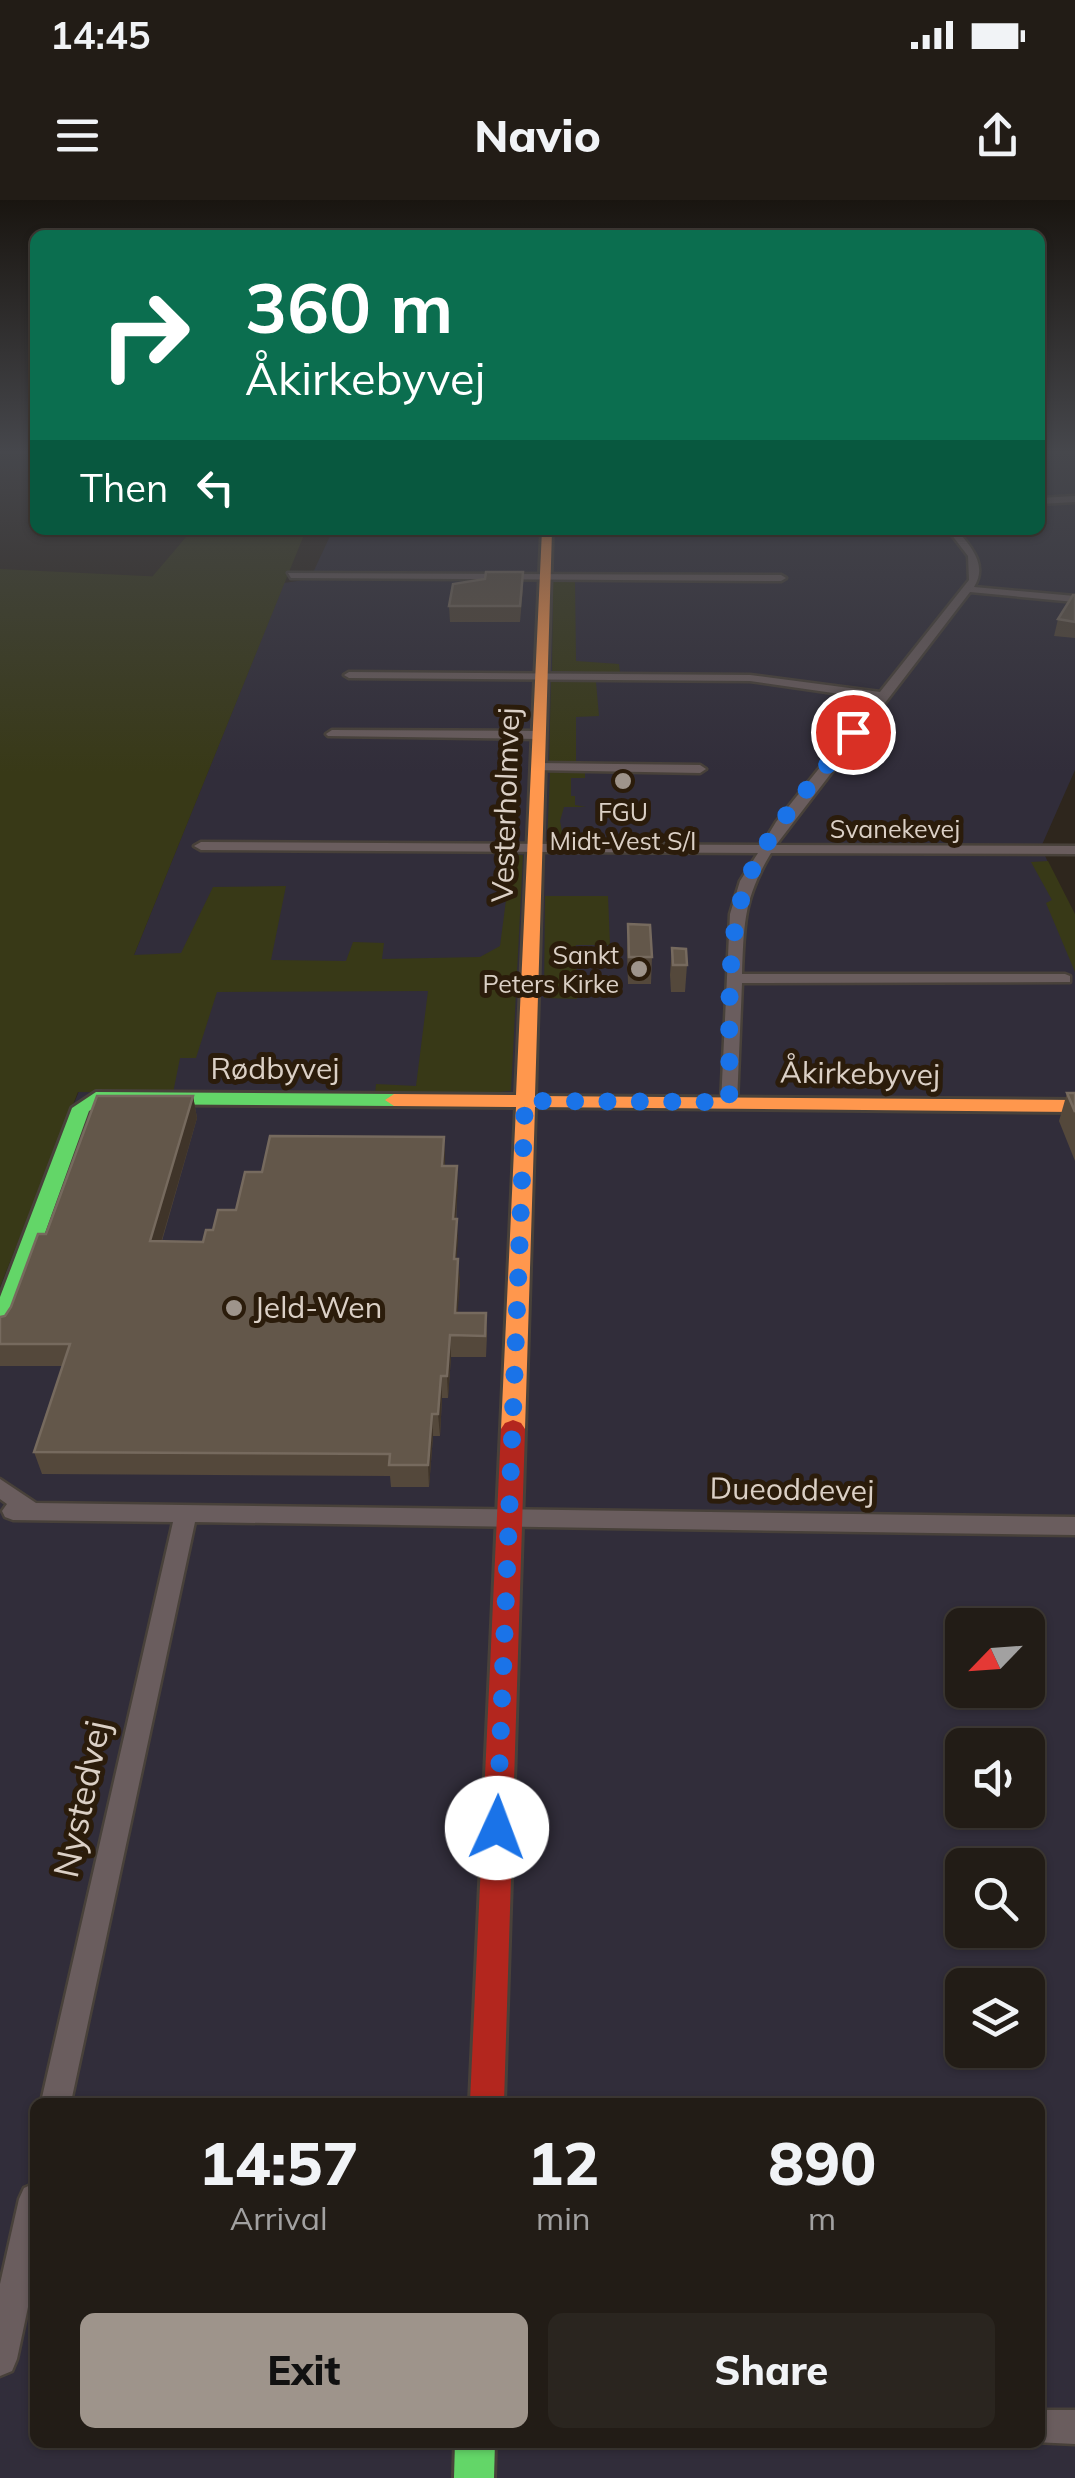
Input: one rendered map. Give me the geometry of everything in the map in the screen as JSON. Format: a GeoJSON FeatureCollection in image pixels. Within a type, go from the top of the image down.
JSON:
{"type":"FeatureCollection","features":[{"type":"Feature","properties":{"kind":"street","name":"Vesterholmvej"},"geometry":{"type":"LineString","coordinates":[[487,2098],[546,559]]}},
{"type":"Feature","properties":{"kind":"street"},"geometry":{"type":"LineString","coordinates":[[729,1102],[737,914],[747,881],[764,851],[881,696],[968,589],[976,576],[974,559]]}},
{"type":"Feature","properties":{"kind":"street"},"geometry":{"type":"LineString","coordinates":[[292,575],[782,578]]}},
{"type":"Feature","properties":{"kind":"street"},"geometry":{"type":"LineString","coordinates":[[968,589],[1075,598]]}},
{"type":"Feature","properties":{"kind":"street"},"geometry":{"type":"LineString","coordinates":[[349,675],[750,678],[881,696]]}},
{"type":"Feature","properties":{"kind":"street"},"geometry":{"type":"LineString","coordinates":[[332,734],[539,735]]}},
{"type":"Feature","properties":{"kind":"street"},"geometry":{"type":"LineString","coordinates":[[537,767],[700,769]]}},
{"type":"Feature","properties":{"kind":"street","name":"Svanekevej"},"geometry":{"type":"LineString","coordinates":[[201,846],[1075,850]]}},
{"type":"Feature","properties":{"kind":"street"},"geometry":{"type":"LineString","coordinates":[[733,978],[1065,978]]}},
{"type":"Feature","properties":{"kind":"street","name":"Rødbyvej"},"geometry":{"type":"LineString","coordinates":[[0,1326],[81,1108],[96,1098],[525,1101]]}},
{"type":"Feature","properties":{"kind":"street","name":"Åkirkebyvej"},"geometry":{"type":"LineString","coordinates":[[525,1101],[1075,1106]]}},
{"type":"Feature","properties":{"kind":"street"},"geometry":{"type":"LineString","coordinates":[[0,1487],[22,1511],[508,1515]]}},
{"type":"Feature","properties":{"kind":"street","name":"Nystedvej"},"geometry":{"type":"LineString","coordinates":[[57,2098],[186,1512]]}},
{"type":"Feature","properties":{"kind":"street","name":"Dueoddevej"},"geometry":{"type":"LineString","coordinates":[[508,1515],[1075,1526]]}},
{"type":"Feature","properties":{"kind":"street"},"geometry":{"type":"LineString","coordinates":[[0,2359],[30,2222]]}},
{"type":"Feature","properties":{"kind":"street"},"geometry":{"type":"LineString","coordinates":[[1045,2427],[1075,2428]]}},
{"type":"Feature","properties":{"kind":"street"},"geometry":{"type":"LineString","coordinates":[[474,2478],[475,2448]]}},
{"type":"Feature","properties":{"kind":"shaded area"},"geometry":{"type":"Polygon","coordinates":[[[167,559],[294,559],[134,955],[181,953],[213,887],[286,886],[271,960],[346,961],[353,942],[384,943],[382,959],[480,957],[500,946],[511,862],[496,862],[498,854],[523,855],[511,1091],[375,1094],[376,1084],[416,1086],[428,991],[217,992],[196,1058],[180,1058],[173,1093],[78,1092],[0,1287],[0,569],[153,576],[167,559]]]}},
{"type":"Feature","properties":{"kind":"shaded area"},"geometry":{"type":"Polygon","coordinates":[[[319,559],[1075,559],[1075,770],[1041,847],[1075,921],[1075,2478],[0,2478],[0,1287],[284,583],[310,579],[319,559]]]}},
{"type":"Feature","properties":{"kind":"shaded area"},"geometry":{"type":"Polygon","coordinates":[[[575,579],[576,661],[619,664],[620,673],[552,671],[553,581],[575,579]]]}},
{"type":"Feature","properties":{"kind":"shaded area"},"geometry":{"type":"Polygon","coordinates":[[[551,680],[629,681],[596,682],[599,716],[576,717],[576,764],[549,764],[551,680]]]}},
{"type":"Feature","properties":{"kind":"shaded area"},"geometry":{"type":"Polygon","coordinates":[[[550,771],[585,772],[585,778],[571,778],[571,796],[575,796],[575,805],[586,807],[564,807],[560,821],[564,842],[596,844],[547,844],[550,771]]]}},
{"type":"Feature","properties":{"kind":"shaded area"},"geometry":{"type":"Polygon","coordinates":[[[1048,861],[1075,914],[1075,972],[1046,903],[1052,900],[1031,862],[1048,861]]]}},
{"type":"Feature","properties":{"kind":"shaded area"},"geometry":{"type":"Polygon","coordinates":[[[545,896],[608,896],[610,945],[576,945],[577,999],[544,998],[545,896]]]}},
{"type":"Feature","properties":{"kind":"building"},"geometry":{"type":"Polygon","coordinates":[[[486,572],[523,572],[520,606],[449,606],[453,584],[485,579],[486,572]]]}},
{"type":"Feature","properties":{"kind":"building"},"geometry":{"type":"Polygon","coordinates":[[[1073,595],[1075,622],[1058,619],[1073,595]]]}},
{"type":"Feature","properties":{"kind":"building"},"geometry":{"type":"Polygon","coordinates":[[[628,924],[650,925],[652,957],[629,957],[628,924]]]}},
{"type":"Feature","properties":{"kind":"building"},"geometry":{"type":"Polygon","coordinates":[[[672,948],[686,949],[687,965],[673,965],[672,948]]]}},
{"type":"Feature","properties":{"kind":"building"},"geometry":{"type":"Polygon","coordinates":[[[1067,1093],[1075,1093],[1075,1112],[1067,1093]]]}},
{"type":"Feature","properties":{"kind":"building","name":"Jeld-Wen"},"geometry":{"type":"Polygon","coordinates":[[[97,1096],[193,1096],[150,1241],[203,1242],[206,1230],[213,1230],[218,1210],[236,1210],[245,1172],[262,1172],[270,1136],[444,1137],[442,1166],[457,1166],[453,1219],[457,1219],[454,1259],[458,1259],[455,1313],[486,1313],[485,1336],[450,1335],[447,1376],[441,1376],[438,1414],[432,1414],[428,1465],[389,1465],[390,1454],[34,1452],[70,1344],[0,1344],[0,1317],[11,1307],[38,1234],[46,1234],[97,1096]]]}},
{"type":"Feature","properties":{"kind":"traffic: fast"},"geometry":{"type":"LineString","coordinates":[[0,1327],[81,1108],[96,1098],[394,1100]]}},
{"type":"Feature","properties":{"kind":"traffic: fast"},"geometry":{"type":"LineString","coordinates":[[474,2478],[475,2448]]}},
{"type":"Feature","properties":{"kind":"traffic: slow"},"geometry":{"type":"LineString","coordinates":[[513,1429],[546,559]]}},
{"type":"Feature","properties":{"kind":"traffic: slow"},"geometry":{"type":"LineString","coordinates":[[394,1100],[1075,1106]]}},
{"type":"Feature","properties":{"kind":"traffic: jam"},"geometry":{"type":"LineString","coordinates":[[487,2098],[513,1429]]}},
{"type":"Feature","properties":{"kind":"place","name":"FGU Midt-Vest S/I"},"geometry":{"type":"Point","coordinates":[623,781]}},
{"type":"Feature","properties":{"kind":"place","name":"Sankt Peters Kirke"},"geometry":{"type":"Point","coordinates":[639,969]}},
{"type":"Feature","properties":{"kind":"place","name":"Jeld-Wen"},"geometry":{"type":"Point","coordinates":[234,1308]}},
{"type":"Feature","properties":{"kind":"route"},"geometry":{"type":"LineString","coordinates":[[497,1828],[525,1101],[729,1102],[737,914],[747,881],[782,825],[853,732]]}}]}
